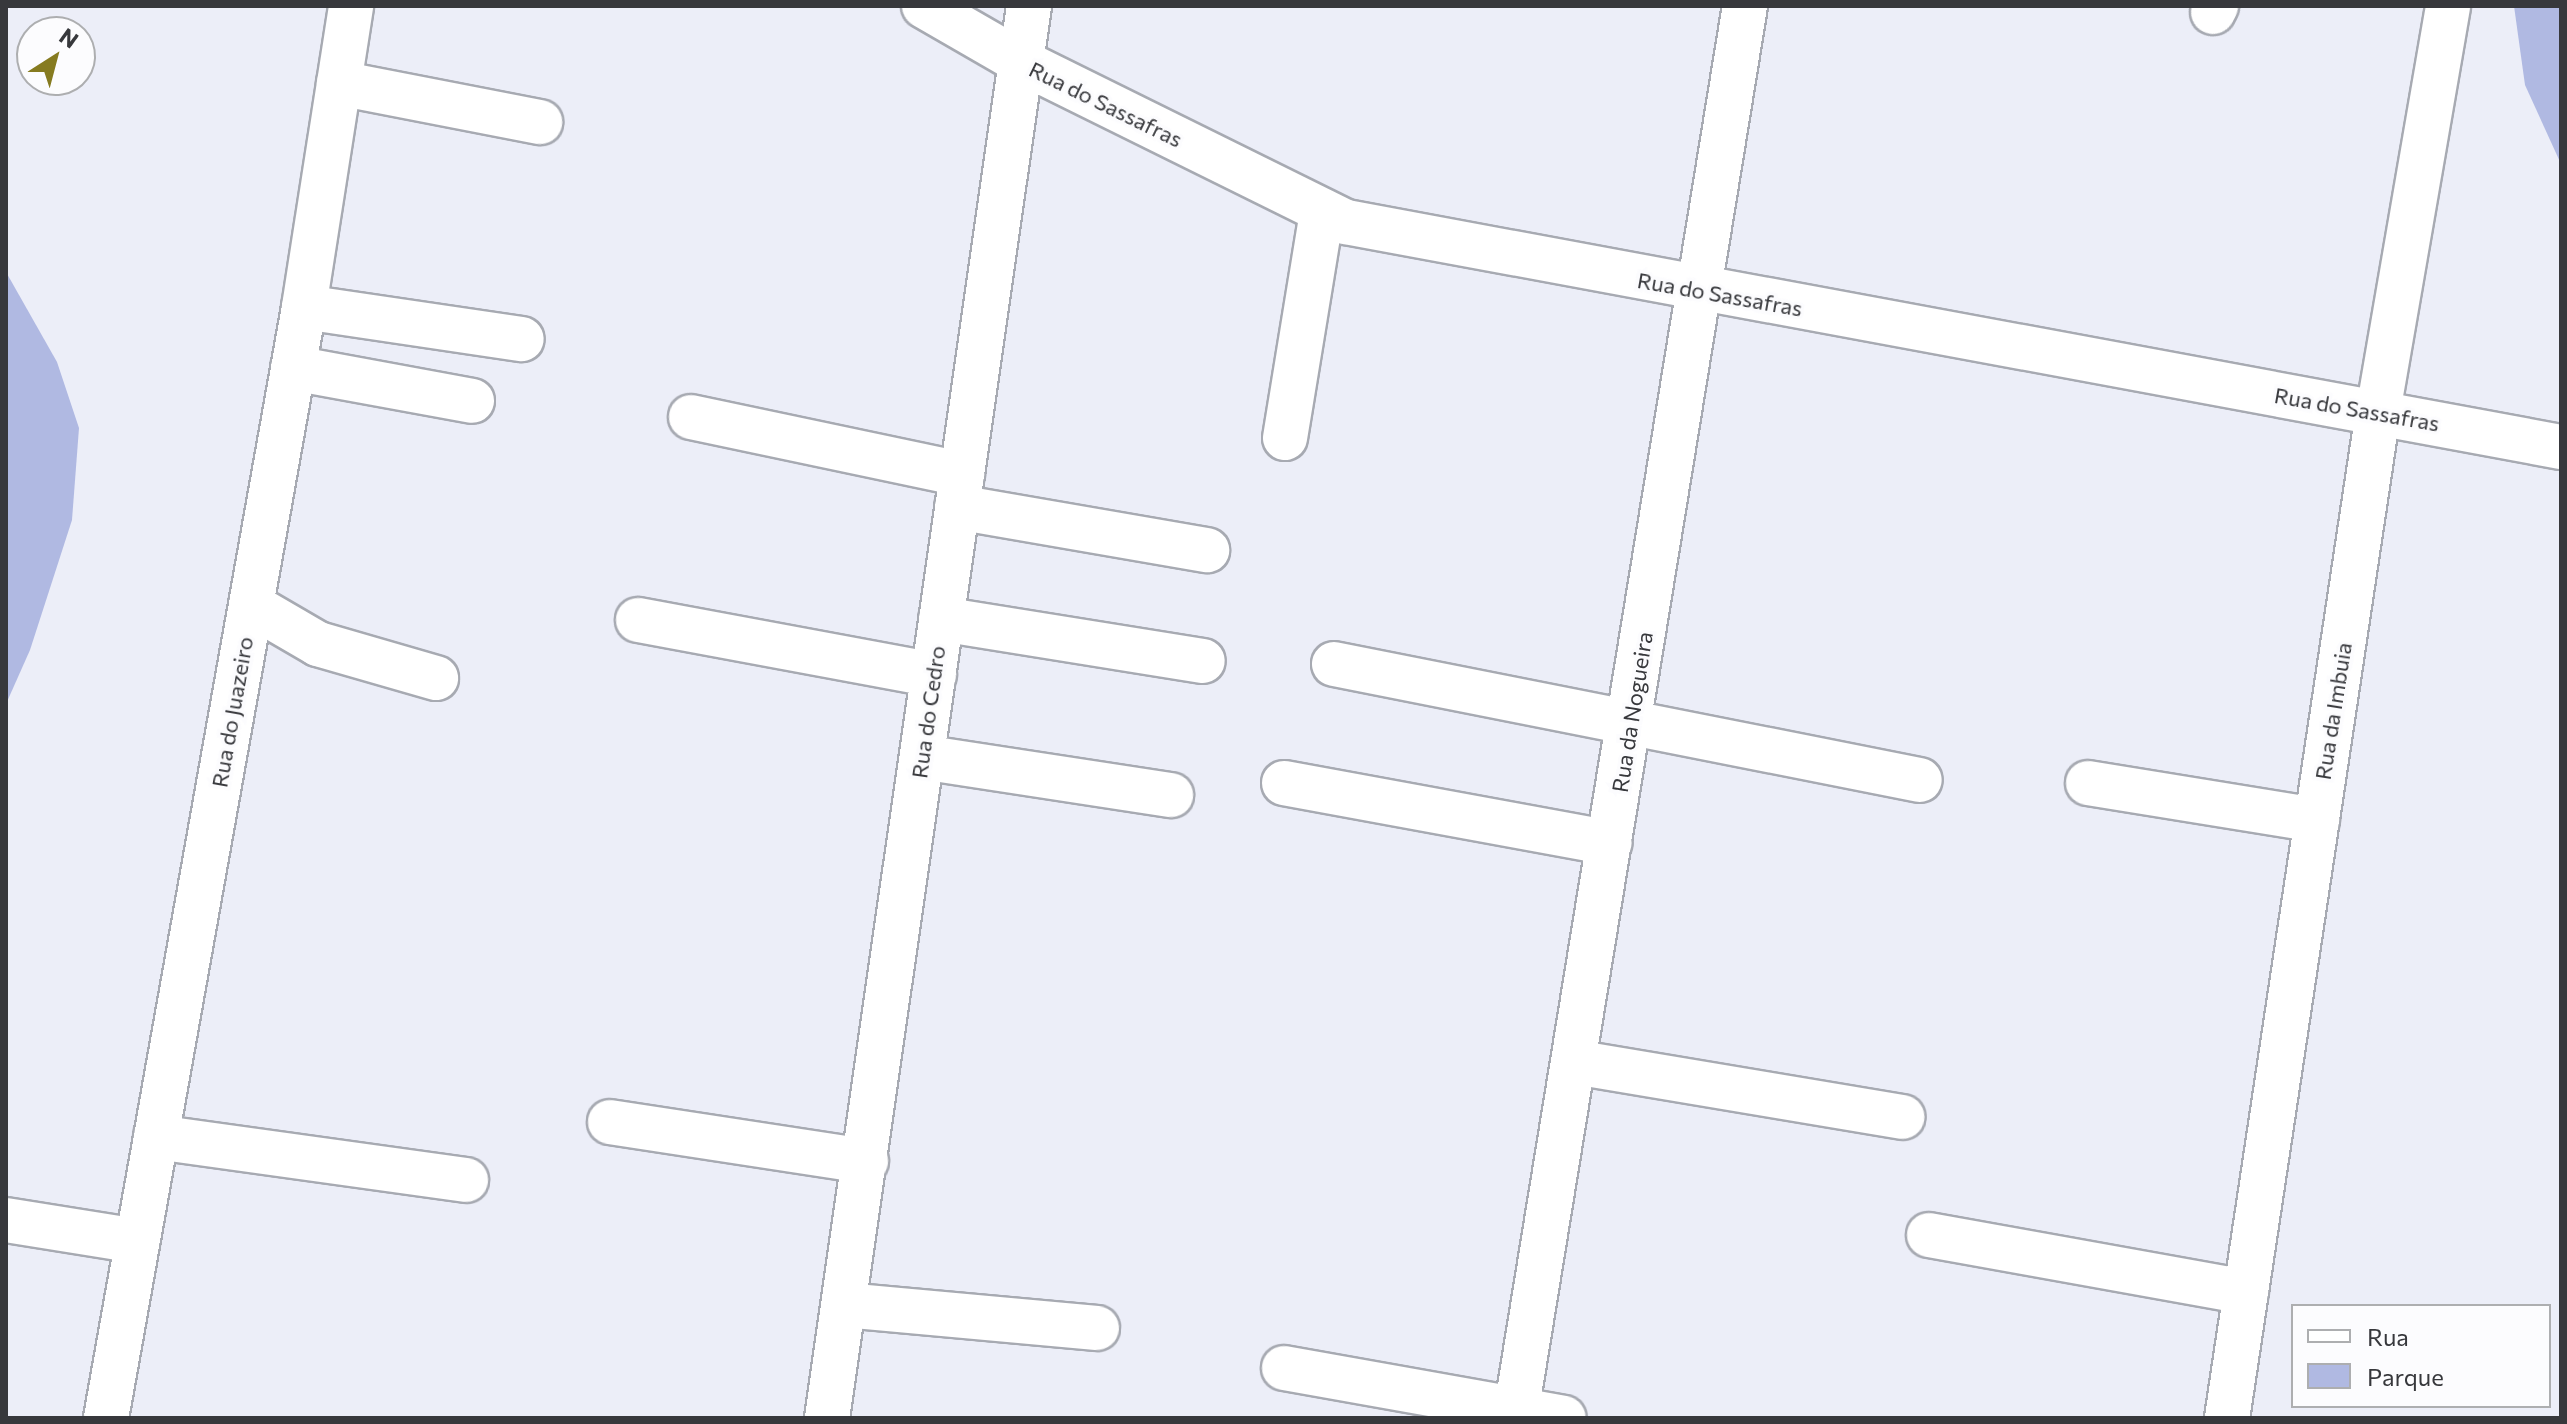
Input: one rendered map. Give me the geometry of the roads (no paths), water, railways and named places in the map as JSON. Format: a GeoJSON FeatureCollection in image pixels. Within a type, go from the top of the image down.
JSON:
{"type":"FeatureCollection","features":[{"type":"Feature","properties":{"kind":"street","name":"Rua do Juazeiro"},"geometry":{"type":"LineString","coordinates":[[106,1418],[304,307],[351,6]]}},
{"type":"Feature","properties":{"kind":"street","name":"Rua do Sassafras"},"geometry":{"type":"LineString","coordinates":[[924,6],[1018,60],[1346,222],[1702,291],[2561,447]]}},
{"type":"Feature","properties":{"kind":"street","name":"Rua do Cedro"},"geometry":{"type":"LineString","coordinates":[[827,1418],[866,1161],[1018,60],[1029,6]]}},
{"type":"Feature","properties":{"kind":"street","name":"Rua da Nogueira"},"geometry":{"type":"LineString","coordinates":[[1515,1414],[1702,291],[1745,6]]}},
{"type":"Feature","properties":{"kind":"street","name":"Rua da Imbuia"},"geometry":{"type":"LineString","coordinates":[[2227,1418],[2378,412],[2448,6]]}},
{"type":"Feature","properties":{"kind":"street"},"geometry":{"type":"LineString","coordinates":[[339,83],[540,122]]}},
{"type":"Feature","properties":{"kind":"street"},"geometry":{"type":"LineString","coordinates":[[1285,438],[1322,211]]}},
{"type":"Feature","properties":{"kind":"street"},"geometry":{"type":"LineString","coordinates":[[304,307],[522,339]]}},
{"type":"Feature","properties":{"kind":"street"},"geometry":{"type":"LineString","coordinates":[[293,368],[472,401]]}},
{"type":"Feature","properties":{"kind":"street"},"geometry":{"type":"LineString","coordinates":[[691,417],[959,491],[1207,550]]}},
{"type":"Feature","properties":{"kind":"street"},"geometry":{"type":"LineString","coordinates":[[251,605],[318,644],[436,678]]}},
{"type":"Feature","properties":{"kind":"street"},"geometry":{"type":"LineString","coordinates":[[941,619],[1203,661]]}},
{"type":"Feature","properties":{"kind":"street"},"geometry":{"type":"LineString","coordinates":[[638,620],[934,675]]}},
{"type":"Feature","properties":{"kind":"street"},"geometry":{"type":"LineString","coordinates":[[1334,664],[1920,780]]}},
{"type":"Feature","properties":{"kind":"street"},"geometry":{"type":"LineString","coordinates":[[922,757],[1171,795]]}},
{"type":"Feature","properties":{"kind":"street"},"geometry":{"type":"LineString","coordinates":[[1284,783],[1610,843]]}},
{"type":"Feature","properties":{"kind":"street"},"geometry":{"type":"LineString","coordinates":[[2088,783],[2317,820]]}},
{"type":"Feature","properties":{"kind":"street"},"geometry":{"type":"LineString","coordinates":[[1574,1062],[1902,1117]]}},
{"type":"Feature","properties":{"kind":"street"},"geometry":{"type":"LineString","coordinates":[[610,1122],[866,1161]]}},
{"type":"Feature","properties":{"kind":"street"},"geometry":{"type":"LineString","coordinates":[[156,1137],[466,1180]]}},
{"type":"Feature","properties":{"kind":"street"},"geometry":{"type":"LineString","coordinates":[[6,1220],[137,1241]]}},
{"type":"Feature","properties":{"kind":"street"},"geometry":{"type":"LineString","coordinates":[[1929,1235],[2246,1292]]}},
{"type":"Feature","properties":{"kind":"street"},"geometry":{"type":"LineString","coordinates":[[844,1305],[1097,1328]]}},
{"type":"Feature","properties":{"kind":"street"},"geometry":{"type":"LineString","coordinates":[[1284,1368],[1515,1414],[1564,1418]]}}]}
